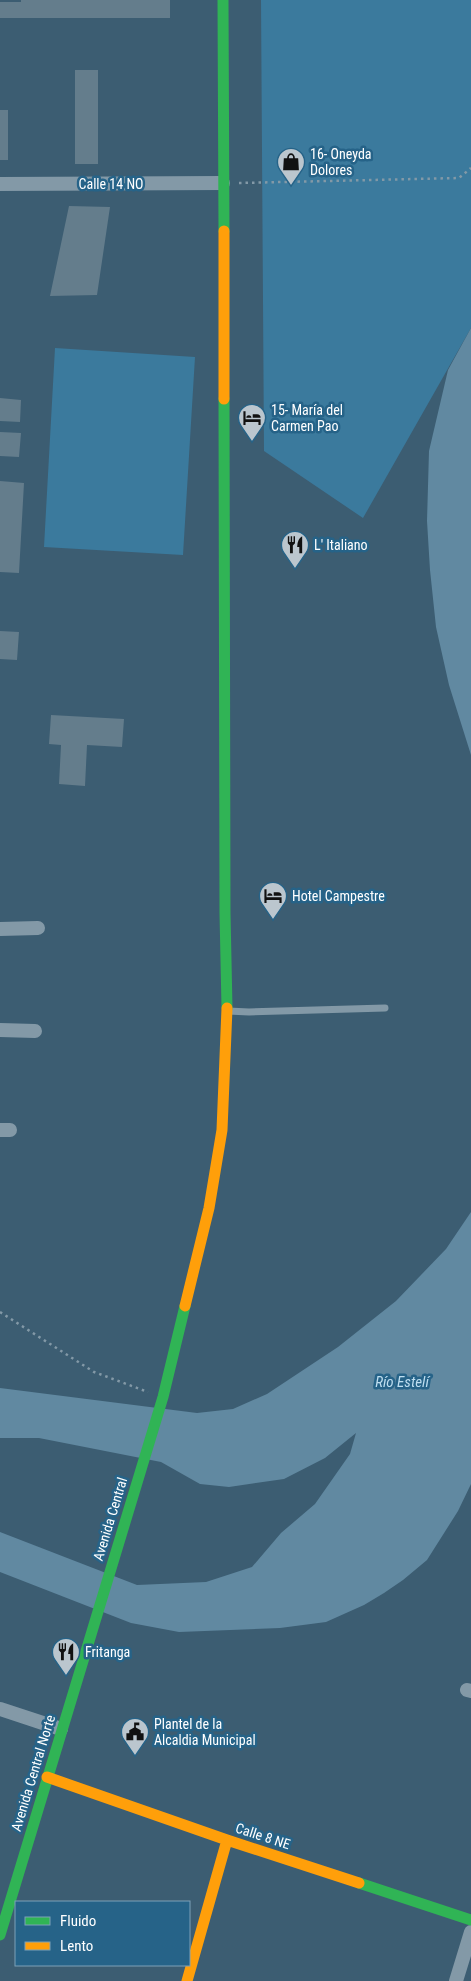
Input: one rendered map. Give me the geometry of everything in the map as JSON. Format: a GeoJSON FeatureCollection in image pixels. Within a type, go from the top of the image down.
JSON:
{"type":"FeatureCollection","features":[{"type":"Feature","properties":{"kind":"street","name":"Avenida Central"},"geometry":{"type":"LineString","coordinates":[[87,1650],[162,1397],[209,1208],[222,1130],[227,1011],[225,913],[223,0]]}},
{"type":"Feature","properties":{"kind":"street","name":"Calle 14 NO"},"geometry":{"type":"LineString","coordinates":[[0,184],[223,184]]}},
{"type":"Feature","properties":{"kind":"street"},"geometry":{"type":"LineString","coordinates":[[0,929],[38,928]]}},
{"type":"Feature","properties":{"kind":"street"},"geometry":{"type":"LineString","coordinates":[[0,1030],[35,1031]]}},
{"type":"Feature","properties":{"kind":"street","name":"Avenida Central Norte"},"geometry":{"type":"LineString","coordinates":[[0,1935],[61,1729],[87,1650]]}},
{"type":"Feature","properties":{"kind":"street"},"geometry":{"type":"LineString","coordinates":[[0,1709],[61,1729]]}},
{"type":"Feature","properties":{"kind":"street","name":"Calle 8 NE"},"geometry":{"type":"LineString","coordinates":[[47,1777],[227,1840],[471,1920]]}},
{"type":"Feature","properties":{"kind":"street"},"geometry":{"type":"LineString","coordinates":[[186,1981],[227,1840]]}},
{"type":"Feature","properties":{"kind":"street"},"geometry":{"type":"LineString","coordinates":[[456,1981],[471,1932]]}},
{"type":"Feature","properties":{"kind":"lane"},"geometry":{"type":"LineString","coordinates":[[227,1011],[385,1008]]}},
{"type":"Feature","properties":{"kind":"path"},"geometry":{"type":"LineString","coordinates":[[223,184],[459,178],[471,168]]}},
{"type":"Feature","properties":{"kind":"path"},"geometry":{"type":"LineString","coordinates":[[0,1312],[94,1372],[162,1397]]}},
{"type":"Feature","properties":{"kind":"shaded area"},"geometry":{"type":"Polygon","coordinates":[[[261,0],[471,0],[471,328],[363,518],[264,451],[261,0]]]}},
{"type":"Feature","properties":{"kind":"shaded area"},"geometry":{"type":"Polygon","coordinates":[[[55,348],[195,357],[183,555],[44,547],[55,348]]]}},
{"type":"Feature","properties":{"kind":"water"},"geometry":{"type":"Polygon","coordinates":[[[471,328],[471,755],[449,685],[436,627],[427,521],[429,451],[448,370],[471,328]]]}},
{"type":"Feature","properties":{"kind":"water","name":"Río Estelí"},"geometry":{"type":"Polygon","coordinates":[[[471,1212],[471,1484],[458,1511],[427,1560],[403,1580],[364,1605],[326,1622],[280,1628],[179,1632],[131,1623],[0,1572],[0,1532],[137,1585],[206,1582],[252,1567],[281,1533],[315,1504],[350,1454],[356,1433],[325,1458],[284,1479],[229,1487],[200,1484],[161,1462],[39,1438],[0,1438],[0,1388],[197,1413],[233,1409],[267,1394],[338,1347],[396,1301],[446,1249],[471,1212]]]}},
{"type":"Feature","properties":{"kind":"building"},"geometry":{"type":"Polygon","coordinates":[[[21,0],[170,0],[170,18],[0,18],[0,2],[21,2],[21,0]]]}},
{"type":"Feature","properties":{"kind":"building"},"geometry":{"type":"Polygon","coordinates":[[[75,70],[98,70],[98,164],[75,164],[75,70]]]}},
{"type":"Feature","properties":{"kind":"building"},"geometry":{"type":"Polygon","coordinates":[[[0,110],[8,110],[8,160],[0,160],[0,110]]]}},
{"type":"Feature","properties":{"kind":"building"},"geometry":{"type":"Polygon","coordinates":[[[69,206],[110,207],[97,295],[50,296],[69,206]]]}},
{"type":"Feature","properties":{"kind":"building"},"geometry":{"type":"Polygon","coordinates":[[[0,398],[21,400],[20,422],[0,421],[0,398]]]}},
{"type":"Feature","properties":{"kind":"building"},"geometry":{"type":"Polygon","coordinates":[[[0,432],[21,433],[19,457],[0,456],[0,432]]]}},
{"type":"Feature","properties":{"kind":"building"},"geometry":{"type":"Polygon","coordinates":[[[0,481],[24,483],[19,573],[0,572],[0,481]]]}},
{"type":"Feature","properties":{"kind":"building"},"geometry":{"type":"Polygon","coordinates":[[[0,631],[19,632],[17,660],[0,659],[0,631]]]}},
{"type":"Feature","properties":{"kind":"building"},"geometry":{"type":"Polygon","coordinates":[[[51,715],[124,719],[122,747],[87,745],[85,786],[59,784],[61,745],[49,744],[51,715]]]}},
{"type":"Feature","properties":{"kind":"traffic: fast"},"geometry":{"type":"LineString","coordinates":[[223,0],[224,231]]}},
{"type":"Feature","properties":{"kind":"traffic: fast"},"geometry":{"type":"LineString","coordinates":[[224,399],[225,913],[227,1008]]}},
{"type":"Feature","properties":{"kind":"traffic: fast"},"geometry":{"type":"LineString","coordinates":[[0,1935],[163,1397],[185,1306]]}},
{"type":"Feature","properties":{"kind":"traffic: fast"},"geometry":{"type":"LineString","coordinates":[[359,1883],[471,1920]]}},
{"type":"Feature","properties":{"kind":"traffic: slow"},"geometry":{"type":"LineString","coordinates":[[224,231],[224,399]]}},
{"type":"Feature","properties":{"kind":"traffic: slow"},"geometry":{"type":"LineString","coordinates":[[185,1306],[209,1208],[222,1130],[227,1008]]}},
{"type":"Feature","properties":{"kind":"traffic: slow"},"geometry":{"type":"LineString","coordinates":[[47,1777],[227,1840],[359,1883]]}},
{"type":"Feature","properties":{"kind":"traffic: slow"},"geometry":{"type":"LineString","coordinates":[[187,1981],[227,1840]]}},
{"type":"Feature","properties":{"kind":"place","name":"16- Oneyda Dolores"},"geometry":{"type":"Point","coordinates":[291,186]}},
{"type":"Feature","properties":{"kind":"place","name":"15- María del Carmen Pao"},"geometry":{"type":"Point","coordinates":[252,442]}},
{"type":"Feature","properties":{"kind":"place","name":"L' Italiano"},"geometry":{"type":"Point","coordinates":[295,569]}},
{"type":"Feature","properties":{"kind":"place","name":"Hotel Campestre"},"geometry":{"type":"Point","coordinates":[273,920]}},
{"type":"Feature","properties":{"kind":"place","name":"Fritanga"},"geometry":{"type":"Point","coordinates":[66,1676]}},
{"type":"Feature","properties":{"kind":"place","name":"Plantel de la Alcaldia Municipal"},"geometry":{"type":"Point","coordinates":[135,1756]}}]}
